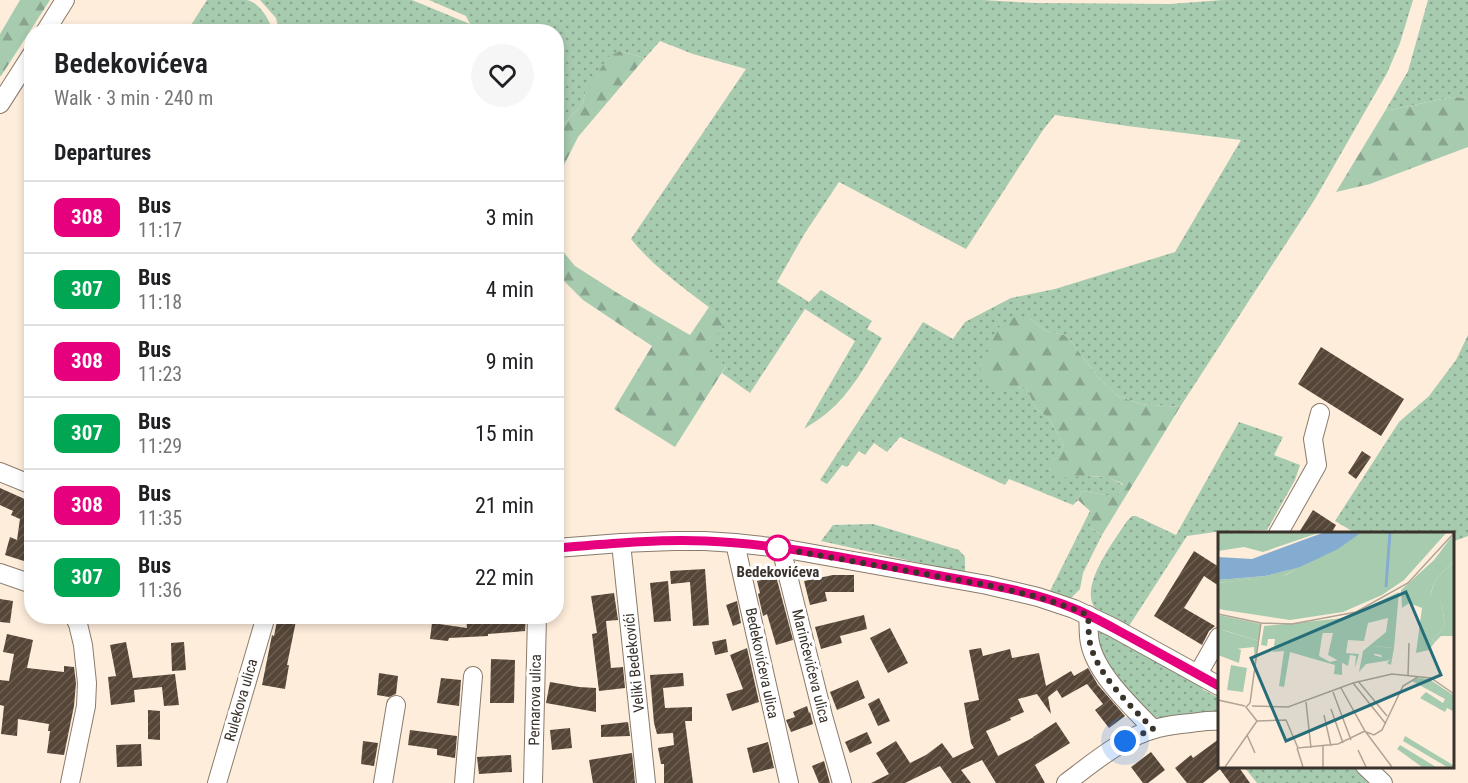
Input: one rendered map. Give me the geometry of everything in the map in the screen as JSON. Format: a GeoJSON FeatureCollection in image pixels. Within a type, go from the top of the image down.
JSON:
{"type":"FeatureCollection","features":[{"type":"Feature","properties":{"kind":"street"},"geometry":{"type":"LineString","coordinates":[[50,24],[65,0]]}},
{"type":"Feature","properties":{"kind":"street"},"geometry":{"type":"LineString","coordinates":[[0,104],[24,66]]}},
{"type":"Feature","properties":{"kind":"street"},"geometry":{"type":"LineString","coordinates":[[1279,532],[1317,465],[1313,439],[1320,413]]}},
{"type":"Feature","properties":{"kind":"street"},"geometry":{"type":"LineString","coordinates":[[0,472],[24,482]]}},
{"type":"Feature","properties":{"kind":"street"},"geometry":{"type":"LineString","coordinates":[[564,547],[621,543],[705,541],[735,543],[781,548],[987,585],[1050,600],[1088,615],[1218,685]]}},
{"type":"Feature","properties":{"kind":"street","name":"Veliki Bedekovići"},"geometry":{"type":"LineString","coordinates":[[621,543],[646,783]]}},
{"type":"Feature","properties":{"kind":"street","name":"Bedekovićeva ulica"},"geometry":{"type":"LineString","coordinates":[[735,543],[789,783]]}},
{"type":"Feature","properties":{"kind":"street","name":"Marinčevićeva ulica"},"geometry":{"type":"LineString","coordinates":[[781,548],[842,783]]}},
{"type":"Feature","properties":{"kind":"street"},"geometry":{"type":"LineString","coordinates":[[0,573],[24,578]]}},
{"type":"Feature","properties":{"kind":"street"},"geometry":{"type":"LineString","coordinates":[[1088,615],[1089,641],[1098,664],[1109,680],[1153,729]]}},
{"type":"Feature","properties":{"kind":"street"},"geometry":{"type":"LineString","coordinates":[[70,783],[86,706],[87,683],[78,624]]}},
{"type":"Feature","properties":{"kind":"street","name":"Rulekova ulica"},"geometry":{"type":"LineString","coordinates":[[217,783],[264,624]]}},
{"type":"Feature","properties":{"kind":"street","name":"Pernarova ulica"},"geometry":{"type":"LineString","coordinates":[[533,783],[537,624]]}},
{"type":"Feature","properties":{"kind":"street"},"geometry":{"type":"LineString","coordinates":[[1198,674],[1218,639]]}},
{"type":"Feature","properties":{"kind":"street"},"geometry":{"type":"LineString","coordinates":[[464,783],[473,676]]}},
{"type":"Feature","properties":{"kind":"street"},"geometry":{"type":"LineString","coordinates":[[383,783],[396,705]]}},
{"type":"Feature","properties":{"kind":"street"},"geometry":{"type":"LineString","coordinates":[[1066,783],[1125,741],[1153,729],[1218,721]]}},
{"type":"Feature","properties":{"kind":"street"},"geometry":{"type":"LineString","coordinates":[[1367,768],[1383,783]]}},
{"type":"Feature","properties":{"kind":"green space"},"geometry":{"type":"Polygon","coordinates":[[[20,0],[50,0],[35,24],[24,24],[24,40],[1,76],[0,34],[20,0]]]}},
{"type":"Feature","properties":{"kind":"green space"},"geometry":{"type":"Polygon","coordinates":[[[207,0],[246,0],[251,1],[263,12],[270,24],[192,24],[207,0]]]}},
{"type":"Feature","properties":{"kind":"green space"},"geometry":{"type":"Polygon","coordinates":[[[260,0],[412,0],[470,24],[277,24],[276,18],[260,0]]]}},
{"type":"Feature","properties":{"kind":"green space"},"geometry":{"type":"Polygon","coordinates":[[[429,0],[982,0],[1035,3],[1170,4],[1223,0],[1413,0],[1400,43],[1387,73],[1315,199],[1180,407],[1140,404],[1118,396],[1097,376],[1070,340],[1064,335],[1046,331],[1030,319],[1013,388],[1026,387],[1036,409],[1049,418],[1064,446],[1049,469],[1085,476],[1108,477],[1123,485],[1119,495],[1082,491],[1073,505],[1009,479],[1005,485],[900,437],[887,452],[874,443],[865,455],[859,451],[847,467],[842,465],[827,484],[820,480],[923,322],[953,339],[965,322],[1011,298],[1055,289],[1175,252],[1241,140],[1055,115],[966,249],[839,182],[805,233],[777,282],[809,302],[821,290],[872,321],[867,329],[882,338],[858,378],[843,397],[827,413],[804,429],[855,341],[805,309],[750,393],[722,373],[726,366],[706,352],[725,319],[663,272],[631,239],[746,69],[693,54],[660,41],[645,58],[620,51],[585,93],[583,103],[564,124],[564,24],[470,24],[466,16],[429,0]]]}},
{"type":"Feature","properties":{"kind":"green space"},"geometry":{"type":"Polygon","coordinates":[[[1428,0],[1468,0],[1468,98],[1452,97],[1385,111],[1408,71],[1428,0]]]}},
{"type":"Feature","properties":{"kind":"green space"},"geometry":{"type":"Polygon","coordinates":[[[620,51],[645,58],[578,137],[564,165],[564,124],[583,103],[585,93],[608,57],[620,51]]]}},
{"type":"Feature","properties":{"kind":"green space"},"geometry":{"type":"Polygon","coordinates":[[[1452,97],[1468,98],[1468,147],[1370,184],[1336,192],[1385,111],[1452,97]]]}},
{"type":"Feature","properties":{"kind":"green space"},"geometry":{"type":"Polygon","coordinates":[[[564,253],[575,266],[690,335],[709,307],[726,319],[707,352],[726,366],[675,447],[614,409],[652,346],[583,300],[564,281],[564,253]]]}},
{"type":"Feature","properties":{"kind":"green space"},"geometry":{"type":"Polygon","coordinates":[[[1017,316],[1030,319],[1046,331],[1064,335],[1097,376],[1118,396],[1140,404],[1180,407],[1102,535],[1090,528],[1090,511],[1078,500],[1082,491],[1119,495],[1123,484],[1107,477],[1061,478],[1049,468],[1064,446],[1049,418],[1036,409],[1026,387],[998,390],[980,369],[998,328],[1017,316]]]}},
{"type":"Feature","properties":{"kind":"green space"},"geometry":{"type":"Polygon","coordinates":[[[1468,335],[1468,536],[1453,542],[1453,532],[1354,532],[1335,521],[1399,422],[1429,396],[1456,360],[1468,335]]]}},
{"type":"Feature","properties":{"kind":"green space"},"geometry":{"type":"Polygon","coordinates":[[[1239,422],[1283,437],[1274,455],[1300,465],[1295,480],[1267,530],[1222,531],[1187,536],[1129,626],[1099,612],[1091,600],[1094,577],[1127,521],[1132,516],[1136,516],[1176,535],[1239,422]]]}},
{"type":"Feature","properties":{"kind":"green space"},"geometry":{"type":"Polygon","coordinates":[[[1090,511],[1090,528],[1102,535],[1083,573],[1080,589],[1070,599],[1049,593],[1090,511]]]}},
{"type":"Feature","properties":{"kind":"green space"},"geometry":{"type":"Polygon","coordinates":[[[873,524],[959,550],[965,557],[965,573],[821,541],[833,525],[873,524]]]}},
{"type":"Feature","properties":{"kind":"green space"},"geometry":{"type":"Polygon","coordinates":[[[1096,631],[1101,631],[1203,685],[1202,689],[1218,697],[1218,713],[1161,719],[1152,716],[1101,661],[1096,631]]]}},
{"type":"Feature","properties":{"kind":"green space"},"geometry":{"type":"Polygon","coordinates":[[[1245,768],[1354,768],[1371,783],[1257,783],[1245,768]]]}},
{"type":"Feature","properties":{"kind":"building"},"geometry":{"type":"Polygon","coordinates":[[[1321,347],[1404,399],[1381,436],[1298,384],[1321,347]]]}},
{"type":"Feature","properties":{"kind":"building"},"geometry":{"type":"Polygon","coordinates":[[[1362,451],[1371,457],[1356,479],[1348,473],[1362,451]]]}},
{"type":"Feature","properties":{"kind":"building"},"geometry":{"type":"Polygon","coordinates":[[[0,488],[24,499],[24,561],[5,555],[10,537],[17,540],[20,519],[11,515],[13,511],[0,505],[0,488]]]}},
{"type":"Feature","properties":{"kind":"building"},"geometry":{"type":"Polygon","coordinates":[[[1313,510],[1336,525],[1332,532],[1299,532],[1313,510]]]}},
{"type":"Feature","properties":{"kind":"building"},"geometry":{"type":"Polygon","coordinates":[[[1194,551],[1218,566],[1218,585],[1204,576],[1184,608],[1215,626],[1209,631],[1202,645],[1154,616],[1194,551]]]}},
{"type":"Feature","properties":{"kind":"building"},"geometry":{"type":"Polygon","coordinates":[[[705,569],[709,625],[693,626],[690,582],[671,584],[670,571],[705,569]]]}},
{"type":"Feature","properties":{"kind":"building"},"geometry":{"type":"Polygon","coordinates":[[[833,575],[854,575],[854,592],[825,592],[827,601],[810,605],[804,581],[833,575]]]}},
{"type":"Feature","properties":{"kind":"building"},"geometry":{"type":"Polygon","coordinates":[[[776,576],[793,640],[776,645],[767,614],[763,616],[757,581],[776,576]]]}},
{"type":"Feature","properties":{"kind":"building"},"geometry":{"type":"Polygon","coordinates":[[[668,581],[671,621],[654,622],[650,583],[668,581]]]}},
{"type":"Feature","properties":{"kind":"building"},"geometry":{"type":"Polygon","coordinates":[[[614,593],[618,620],[606,621],[611,668],[623,667],[625,688],[599,691],[592,634],[597,633],[591,596],[614,593]]]}},
{"type":"Feature","properties":{"kind":"building"},"geometry":{"type":"Polygon","coordinates":[[[0,599],[13,601],[10,623],[0,622],[0,599]]]}},
{"type":"Feature","properties":{"kind":"building"},"geometry":{"type":"Polygon","coordinates":[[[737,601],[741,623],[733,626],[726,605],[737,601]]]}},
{"type":"Feature","properties":{"kind":"building"},"geometry":{"type":"Polygon","coordinates":[[[864,615],[867,629],[840,636],[842,643],[821,649],[815,627],[864,615]]]}},
{"type":"Feature","properties":{"kind":"building"},"geometry":{"type":"Polygon","coordinates":[[[276,624],[295,624],[287,665],[289,665],[285,689],[262,685],[272,635],[274,636],[276,624]]]}},
{"type":"Feature","properties":{"kind":"building"},"geometry":{"type":"Polygon","coordinates":[[[432,624],[467,628],[467,624],[525,624],[525,631],[449,638],[448,641],[430,639],[432,624]]]}},
{"type":"Feature","properties":{"kind":"building"},"geometry":{"type":"Polygon","coordinates":[[[890,628],[908,663],[888,673],[870,638],[890,628]]]}},
{"type":"Feature","properties":{"kind":"building"},"geometry":{"type":"Polygon","coordinates":[[[7,634],[33,640],[27,668],[64,672],[64,666],[74,667],[76,683],[74,706],[64,755],[47,753],[49,724],[18,719],[17,736],[1,734],[4,706],[0,705],[0,680],[9,681],[14,654],[3,652],[7,634]]]}},
{"type":"Feature","properties":{"kind":"building"},"geometry":{"type":"Polygon","coordinates":[[[726,639],[728,652],[715,655],[712,642],[726,639]]]}},
{"type":"Feature","properties":{"kind":"building"},"geometry":{"type":"Polygon","coordinates":[[[126,642],[133,678],[175,674],[179,705],[164,706],[162,687],[134,690],[135,702],[111,705],[108,677],[116,676],[110,645],[126,642]]]}},
{"type":"Feature","properties":{"kind":"building"},"geometry":{"type":"Polygon","coordinates":[[[184,642],[186,670],[172,671],[171,643],[184,642]]]}},
{"type":"Feature","properties":{"kind":"building"},"geometry":{"type":"Polygon","coordinates":[[[747,648],[759,702],[732,711],[726,694],[743,689],[730,655],[747,648]]]}},
{"type":"Feature","properties":{"kind":"building"},"geometry":{"type":"Polygon","coordinates":[[[981,648],[983,656],[1010,649],[1012,658],[1039,653],[1046,686],[1071,671],[1074,676],[1088,668],[1098,685],[1125,716],[1109,728],[1095,710],[1103,704],[1087,684],[1062,698],[1057,690],[1048,697],[1051,714],[1037,694],[1018,699],[1024,712],[986,731],[998,756],[1034,737],[1056,722],[1070,743],[1035,765],[1045,783],[996,783],[982,760],[961,770],[971,783],[952,783],[940,766],[905,783],[871,783],[889,774],[876,753],[896,741],[910,763],[942,743],[953,758],[974,748],[971,743],[964,703],[979,700],[969,650],[981,648]]]}},
{"type":"Feature","properties":{"kind":"building"},"geometry":{"type":"Polygon","coordinates":[[[491,659],[515,660],[514,703],[490,703],[491,659]]]}},
{"type":"Feature","properties":{"kind":"building"},"geometry":{"type":"Polygon","coordinates":[[[379,673],[398,676],[396,694],[389,697],[377,695],[379,673]]]}},
{"type":"Feature","properties":{"kind":"building"},"geometry":{"type":"Polygon","coordinates":[[[683,673],[684,686],[663,688],[665,708],[692,707],[692,721],[685,721],[693,783],[664,783],[664,764],[661,764],[658,748],[674,745],[673,733],[657,734],[650,675],[683,673]]]}},
{"type":"Feature","properties":{"kind":"building"},"geometry":{"type":"Polygon","coordinates":[[[441,678],[461,680],[459,706],[437,703],[441,678]]]}},
{"type":"Feature","properties":{"kind":"building"},"geometry":{"type":"Polygon","coordinates":[[[858,680],[865,698],[837,710],[830,692],[858,680]]]}},
{"type":"Feature","properties":{"kind":"building"},"geometry":{"type":"Polygon","coordinates":[[[550,682],[596,688],[596,712],[546,703],[550,682]]]}},
{"type":"Feature","properties":{"kind":"building"},"geometry":{"type":"Polygon","coordinates":[[[879,698],[890,721],[878,726],[868,704],[879,698]]]}},
{"type":"Feature","properties":{"kind":"building"},"geometry":{"type":"Polygon","coordinates":[[[807,706],[813,724],[791,732],[786,720],[795,717],[793,712],[807,706]]]}},
{"type":"Feature","properties":{"kind":"building"},"geometry":{"type":"Polygon","coordinates":[[[148,710],[160,711],[160,740],[148,739],[148,710]]]}},
{"type":"Feature","properties":{"kind":"building"},"geometry":{"type":"Polygon","coordinates":[[[628,722],[630,736],[601,737],[601,725],[628,722]]]}},
{"type":"Feature","properties":{"kind":"building"},"geometry":{"type":"Polygon","coordinates":[[[570,728],[572,748],[552,750],[550,730],[570,728]]]}},
{"type":"Feature","properties":{"kind":"building"},"geometry":{"type":"Polygon","coordinates":[[[410,730],[457,736],[455,758],[437,755],[437,749],[408,745],[410,730]]]}},
{"type":"Feature","properties":{"kind":"building"},"geometry":{"type":"Polygon","coordinates":[[[867,732],[872,743],[850,753],[845,742],[867,732]]]}},
{"type":"Feature","properties":{"kind":"building"},"geometry":{"type":"Polygon","coordinates":[[[1218,740],[1219,770],[1203,783],[1187,783],[1175,768],[1191,755],[1193,758],[1218,740]]]}},
{"type":"Feature","properties":{"kind":"building"},"geometry":{"type":"Polygon","coordinates":[[[363,741],[378,743],[374,766],[361,764],[363,741]]]}},
{"type":"Feature","properties":{"kind":"building"},"geometry":{"type":"Polygon","coordinates":[[[768,742],[774,768],[753,773],[747,748],[768,742]]]}},
{"type":"Feature","properties":{"kind":"building"},"geometry":{"type":"Polygon","coordinates":[[[141,744],[142,766],[117,767],[116,745],[141,744]]]}},
{"type":"Feature","properties":{"kind":"building"},"geometry":{"type":"Polygon","coordinates":[[[1151,752],[1165,770],[1148,783],[1143,783],[1131,767],[1151,752]]]}},
{"type":"Feature","properties":{"kind":"building"},"geometry":{"type":"Polygon","coordinates":[[[632,753],[635,783],[593,783],[589,760],[632,753]]]}},
{"type":"Feature","properties":{"kind":"building"},"geometry":{"type":"Polygon","coordinates":[[[511,755],[512,772],[479,774],[477,757],[511,755]]]}},
{"type":"Feature","properties":{"kind":"building"},"geometry":{"type":"Polygon","coordinates":[[[824,761],[830,783],[819,783],[812,766],[824,761]]]}},
{"type":"Feature","properties":{"kind":"building"},"geometry":{"type":"Polygon","coordinates":[[[1219,768],[1239,768],[1250,783],[1230,783],[1219,768]]]}},
{"type":"Feature","properties":{"kind":"bus line","name":"308"},"geometry":{"type":"LineString","coordinates":[[564,547],[674,541],[735,543],[781,548],[987,585],[1038,597],[1074,609],[1112,627],[1218,685]]}},
{"type":"Feature","properties":{"kind":"place","name":"Bedekovićeva"},"geometry":{"type":"Point","coordinates":[778,548]}},
{"type":"Feature","properties":{"kind":"route"},"geometry":{"type":"LineString","coordinates":[[778,548],[987,585],[1038,597],[1088,615],[1089,641],[1098,664],[1109,680],[1153,729],[1125,741]]}}]}
